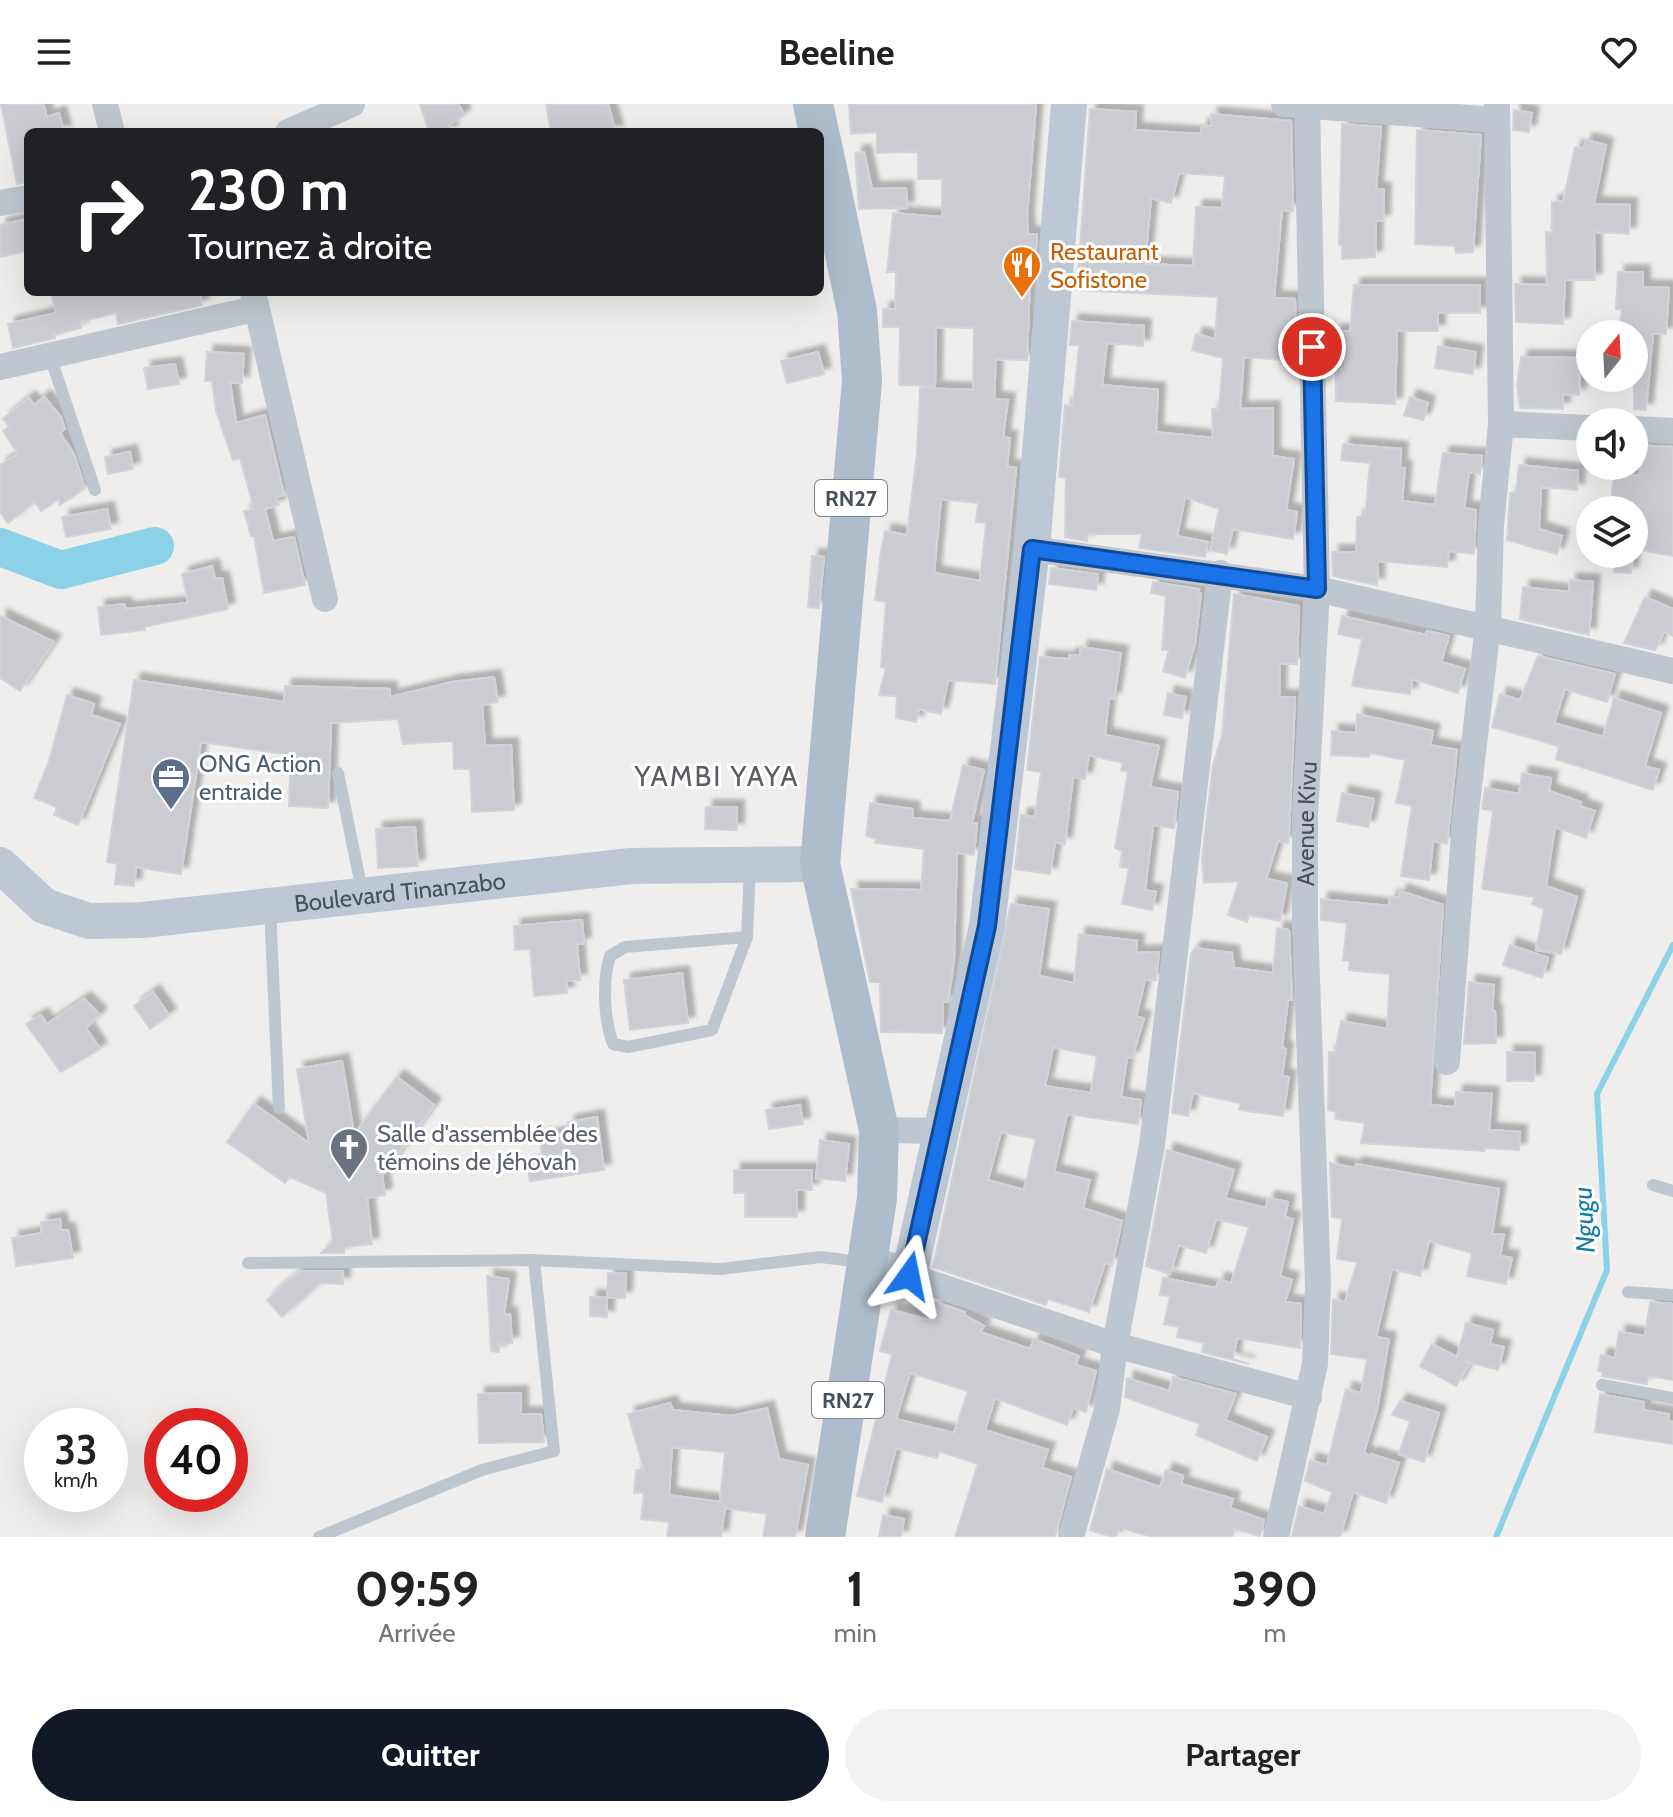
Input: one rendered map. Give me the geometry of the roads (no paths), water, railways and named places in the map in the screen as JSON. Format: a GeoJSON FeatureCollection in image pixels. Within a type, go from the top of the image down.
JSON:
{"type":"FeatureCollection","features":[{"type":"Feature","properties":{"kind":"main road","name":"RN27"},"geometry":{"type":"LineString","coordinates":[[813,104],[819,128]]}},
{"type":"Feature","properties":{"kind":"main road","name":"RN27"},"geometry":{"type":"LineString","coordinates":[[824,153],[857,311],[862,381],[820,864],[879,1130],[877,1198],[825,1537]]}},
{"type":"Feature","properties":{"kind":"street"},"geometry":{"type":"LineString","coordinates":[[105,104],[111,128]]}},
{"type":"Feature","properties":{"kind":"street"},"geometry":{"type":"LineString","coordinates":[[297,128],[352,104]]}},
{"type":"Feature","properties":{"kind":"street"},"geometry":{"type":"LineString","coordinates":[[909,1276],[987,926],[1032,549],[1069,104]]}},
{"type":"Feature","properties":{"kind":"street"},"geometry":{"type":"LineString","coordinates":[[1299,104],[1497,112],[1501,424],[1491,525],[1488,626],[1465,820],[1447,1062]]}},
{"type":"Feature","properties":{"kind":"street","name":"Avenue Kivu"},"geometry":{"type":"LineString","coordinates":[[1276,1537],[1315,1364],[1318,1284],[1305,923],[1305,831],[1317,589],[1299,104]]}},
{"type":"Feature","properties":{"kind":"street"},"geometry":{"type":"LineString","coordinates":[[0,203],[24,199]]}},
{"type":"Feature","properties":{"kind":"street"},"geometry":{"type":"LineString","coordinates":[[0,367],[254,301],[325,599]]}},
{"type":"Feature","properties":{"kind":"street"},"geometry":{"type":"LineString","coordinates":[[1501,424],[1576,427]]}},
{"type":"Feature","properties":{"kind":"street"},"geometry":{"type":"LineString","coordinates":[[1648,430],[1673,431]]}},
{"type":"Feature","properties":{"kind":"street"},"geometry":{"type":"LineString","coordinates":[[1032,549],[1317,589],[1673,671]]}},
{"type":"Feature","properties":{"kind":"street"},"geometry":{"type":"LineString","coordinates":[[1071,1537],[1107,1409],[1115,1345],[1152,1145],[1220,573]]}},
{"type":"Feature","properties":{"kind":"street","name":"Boulevard Tinanzabo"},"geometry":{"type":"LineString","coordinates":[[0,865],[44,906],[89,921],[143,920],[631,866],[820,864]]}},
{"type":"Feature","properties":{"kind":"street"},"geometry":{"type":"LineString","coordinates":[[879,1130],[939,1131]]}},
{"type":"Feature","properties":{"kind":"street"},"geometry":{"type":"LineString","coordinates":[[868,1264],[1115,1345],[1309,1397]]}},
{"type":"Feature","properties":{"kind":"lane"},"geometry":{"type":"LineString","coordinates":[[50,356],[95,490]]}},
{"type":"Feature","properties":{"kind":"lane"},"geometry":{"type":"LineString","coordinates":[[338,773],[363,894]]}},
{"type":"Feature","properties":{"kind":"lane"},"geometry":{"type":"LineString","coordinates":[[747,937],[625,947],[610,956],[605,970],[608,1032],[613,1044],[628,1047],[712,1030],[747,937],[750,865]]}},
{"type":"Feature","properties":{"kind":"lane"},"geometry":{"type":"LineString","coordinates":[[269,905],[279,1108]]}},
{"type":"Feature","properties":{"kind":"lane"},"geometry":{"type":"LineString","coordinates":[[1653,1185],[1673,1191]]}},
{"type":"Feature","properties":{"kind":"lane"},"geometry":{"type":"LineString","coordinates":[[248,1263],[534,1260],[720,1269],[821,1257],[868,1264]]}},
{"type":"Feature","properties":{"kind":"lane"},"geometry":{"type":"LineString","coordinates":[[319,1537],[482,1470],[554,1451],[534,1260]]}},
{"type":"Feature","properties":{"kind":"lane"},"geometry":{"type":"LineString","coordinates":[[1628,1292],[1673,1295]]}},
{"type":"Feature","properties":{"kind":"lane"},"geometry":{"type":"LineString","coordinates":[[1602,1385],[1673,1398]]}},
{"type":"Feature","properties":{"kind":"waterway"},"geometry":{"type":"LineString","coordinates":[[0,547],[61,570],[155,546]]}},
{"type":"Feature","properties":{"kind":"waterway","name":"Ngugu"},"geometry":{"type":"LineString","coordinates":[[1496,1537],[1607,1270],[1597,1094],[1673,945]]}},
{"type":"Feature","properties":{"kind":"place","name":"Restaurant Sofistone"},"geometry":{"type":"Point","coordinates":[1022,299]}},
{"type":"Feature","properties":{"kind":"place","name":"ONG Action entraide"},"geometry":{"type":"Point","coordinates":[171,811]}},
{"type":"Feature","properties":{"kind":"place","name":"Salle d'assemblée des témoins de Jéhovah"},"geometry":{"type":"Point","coordinates":[349,1181]}},
{"type":"Feature","properties":{"kind":"district","name":"YAMBI YAYA"},"geometry":{"type":"Point","coordinates":[717,776]}}]}
